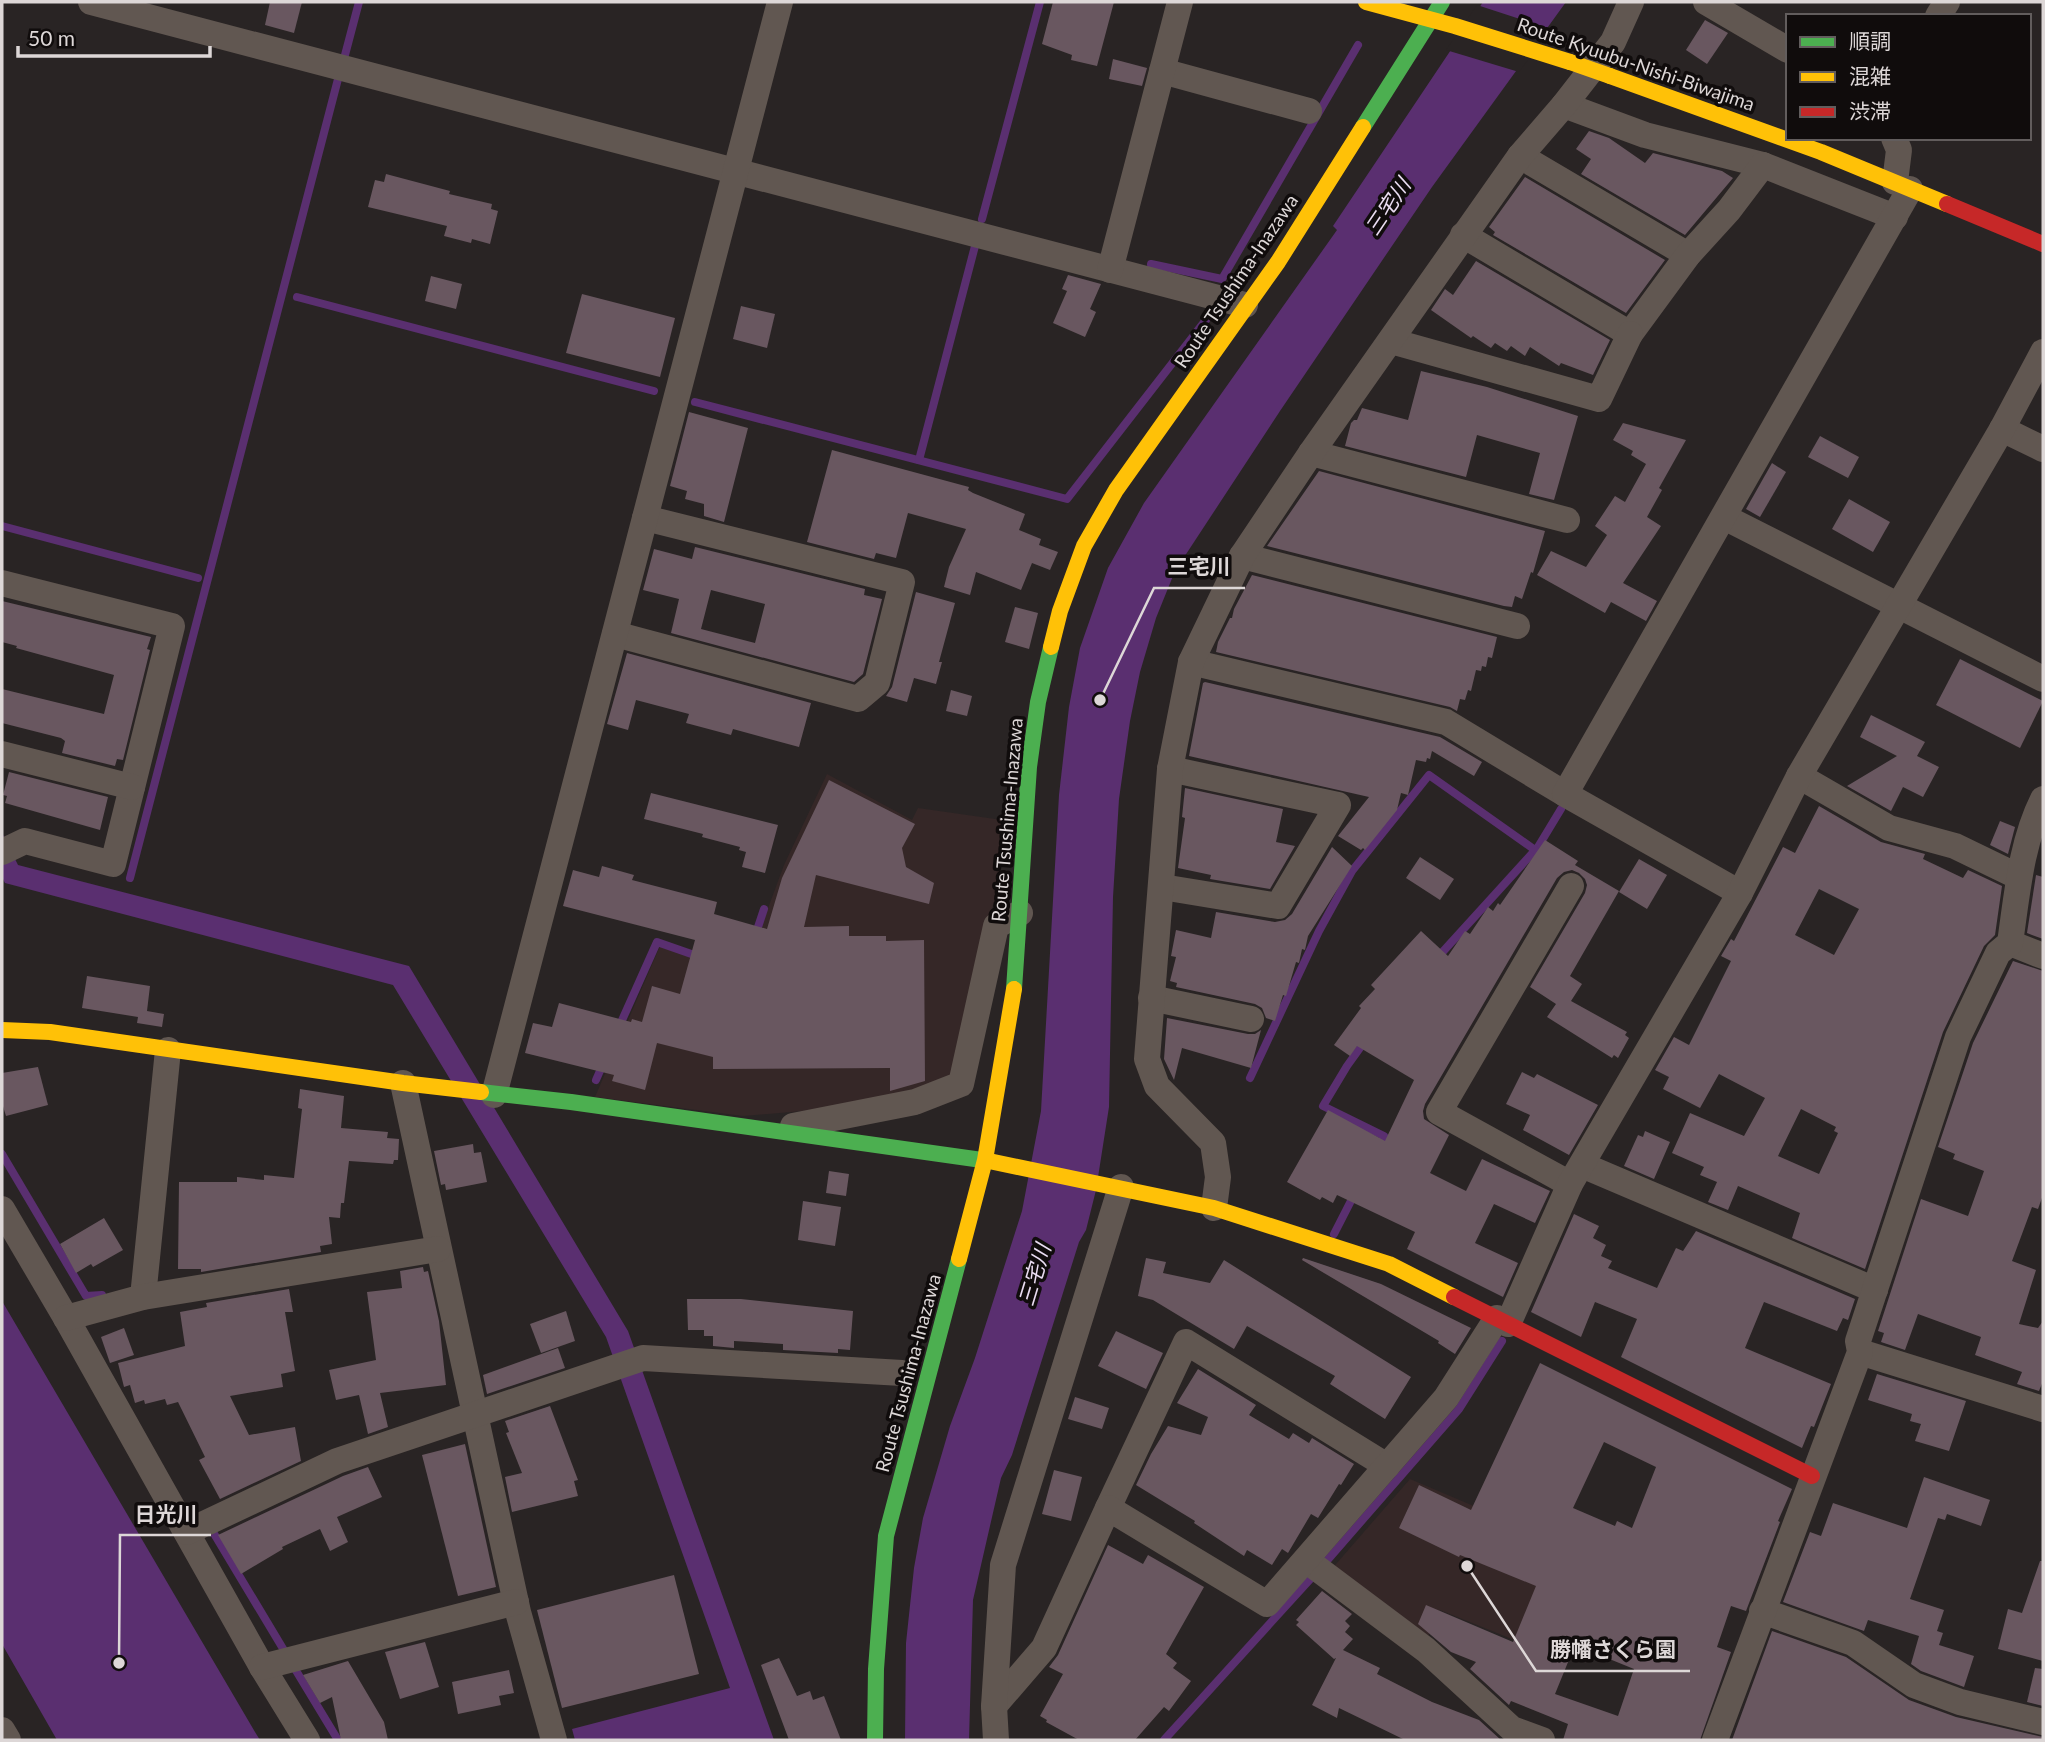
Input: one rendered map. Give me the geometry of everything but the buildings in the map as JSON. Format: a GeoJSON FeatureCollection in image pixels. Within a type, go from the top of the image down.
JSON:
{"type":"FeatureCollection","features":[{"type":"Feature","properties":{"kind":"main road","name":"Route Kyuubu-Nishi-Biwajima"},"geometry":{"type":"LineString","coordinates":[[1366,2],[1430,18],[1563,60],[1786,139]]}},
{"type":"Feature","properties":{"kind":"main road","name":"Route Tsushima-Inazawa"},"geometry":{"type":"LineString","coordinates":[[875,1740],[876,1669],[886,1536],[985,1160],[1016,977],[1029,767],[1038,702],[1065,598],[1084,546],[1116,489],[1278,262],[1442,2]]}},
{"type":"Feature","properties":{"kind":"main road","name":"Route Kyuubu-Nishi-Biwajima"},"geometry":{"type":"LineString","coordinates":[[1788,140],[2043,244]]}},
{"type":"Feature","properties":{"kind":"main road"},"geometry":{"type":"LineString","coordinates":[[2,1030],[50,1032],[403,1083],[570,1102],[985,1160],[1214,1208],[1389,1264],[1812,1476]]}},
{"type":"Feature","properties":{"kind":"street"},"geometry":{"type":"LineString","coordinates":[[91,2],[1245,306]]}},
{"type":"Feature","properties":{"kind":"street"},"geometry":{"type":"LineString","coordinates":[[490,1094],[615,634],[780,2]]}},
{"type":"Feature","properties":{"kind":"street"},"geometry":{"type":"LineString","coordinates":[[1110,270],[1180,2]]}},
{"type":"Feature","properties":{"kind":"street"},"geometry":{"type":"LineString","coordinates":[[1214,1208],[1218,1177],[1213,1143],[1157,1086],[1147,1059],[1170,769],[1191,662],[1242,556],[1311,453],[1520,156],[1613,42],[1631,2]]}},
{"type":"Feature","properties":{"kind":"street"},"geometry":{"type":"LineString","coordinates":[[1706,2],[1786,49]]}},
{"type":"Feature","properties":{"kind":"street"},"geometry":{"type":"LineString","coordinates":[[1162,71],[1309,111]]}},
{"type":"Feature","properties":{"kind":"street"},"geometry":{"type":"LineString","coordinates":[[1564,105],[1645,135],[1763,165],[1895,217]]}},
{"type":"Feature","properties":{"kind":"street"},"geometry":{"type":"LineString","coordinates":[[1565,794],[1895,217],[1903,186],[1896,140]]}},
{"type":"Feature","properties":{"kind":"street"},"geometry":{"type":"LineString","coordinates":[[1520,156],[1688,255]]}},
{"type":"Feature","properties":{"kind":"street"},"geometry":{"type":"LineString","coordinates":[[1391,341],[1599,399],[1630,334],[1688,255],[1729,210],[1763,165]]}},
{"type":"Feature","properties":{"kind":"street"},"geometry":{"type":"LineString","coordinates":[[1463,235],[1630,334]]}},
{"type":"Feature","properties":{"kind":"street"},"geometry":{"type":"LineString","coordinates":[[1108,1508],[1267,1604],[1315,1566],[1387,1466],[1446,1398],[1503,1321],[1576,1175],[1740,893],[1799,776],[2002,429],[2043,352]]}},
{"type":"Feature","properties":{"kind":"street"},"geometry":{"type":"LineString","coordinates":[[2002,429],[2043,449]]}},
{"type":"Feature","properties":{"kind":"street"},"geometry":{"type":"LineString","coordinates":[[1311,453],[1567,520]]}},
{"type":"Feature","properties":{"kind":"street"},"geometry":{"type":"LineString","coordinates":[[1724,517],[2043,679]]}},
{"type":"Feature","properties":{"kind":"street"},"geometry":{"type":"LineString","coordinates":[[615,634],[858,698],[877,683],[902,582],[645,518]]}},
{"type":"Feature","properties":{"kind":"street"},"geometry":{"type":"LineString","coordinates":[[1242,556],[1517,626]]}},
{"type":"Feature","properties":{"kind":"street"},"geometry":{"type":"LineString","coordinates":[[2,583],[172,626],[113,864],[25,841],[7,850]]}},
{"type":"Feature","properties":{"kind":"street"},"geometry":{"type":"LineString","coordinates":[[1191,662],[1446,722],[1565,794],[1740,893]]}},
{"type":"Feature","properties":{"kind":"street"},"geometry":{"type":"LineString","coordinates":[[2,754],[132,787]]}},
{"type":"Feature","properties":{"kind":"street"},"geometry":{"type":"LineString","coordinates":[[1161,887],[1278,906],[1338,805],[1170,769]]}},
{"type":"Feature","properties":{"kind":"street"},"geometry":{"type":"LineString","coordinates":[[1799,776],[1889,828],[1955,846],[2019,877]]}},
{"type":"Feature","properties":{"kind":"street"},"geometry":{"type":"LineString","coordinates":[[1715,1740],[1860,1352],[1858,1341],[1958,1037],[1998,953],[2010,943],[2019,877],[2035,816],[2043,799]]}},
{"type":"Feature","properties":{"kind":"street"},"geometry":{"type":"LineString","coordinates":[[1572,886],[1439,1112],[1576,1175],[1875,1290]]}},
{"type":"Feature","properties":{"kind":"street"},"geometry":{"type":"LineString","coordinates":[[773,1130],[915,1102],[961,1084],[996,926],[1020,914]]}},
{"type":"Feature","properties":{"kind":"street"},"geometry":{"type":"LineString","coordinates":[[2010,943],[2043,956]]}},
{"type":"Feature","properties":{"kind":"street"},"geometry":{"type":"LineString","coordinates":[[1151,998],[1251,1019]]}},
{"type":"Feature","properties":{"kind":"street"},"geometry":{"type":"LineString","coordinates":[[143,1297],[168,1050]]}},
{"type":"Feature","properties":{"kind":"street"},"geometry":{"type":"LineString","coordinates":[[403,1083],[516,1602],[554,1740]]}},
{"type":"Feature","properties":{"kind":"street"},"geometry":{"type":"LineString","coordinates":[[996,1740],[994,1706],[1003,1565],[1114,1186]]}},
{"type":"Feature","properties":{"kind":"street"},"geometry":{"type":"LineString","coordinates":[[2,1209],[262,1667],[307,1740]]}},
{"type":"Feature","properties":{"kind":"street"},"geometry":{"type":"LineString","coordinates":[[66,1318],[143,1297],[438,1249]]}},
{"type":"Feature","properties":{"kind":"street"},"geometry":{"type":"LineString","coordinates":[[994,1706],[1044,1648],[1186,1342],[1387,1466]]}},
{"type":"Feature","properties":{"kind":"street"},"geometry":{"type":"LineString","coordinates":[[1860,1352],[2043,1409]]}},
{"type":"Feature","properties":{"kind":"street"},"geometry":{"type":"LineString","coordinates":[[187,1532],[337,1461],[643,1358],[902,1373]]}},
{"type":"Feature","properties":{"kind":"street"},"geometry":{"type":"LineString","coordinates":[[1315,1566],[1426,1650],[1512,1729],[1542,1740]]}},
{"type":"Feature","properties":{"kind":"street"},"geometry":{"type":"LineString","coordinates":[[262,1667],[516,1602]]}},
{"type":"Feature","properties":{"kind":"street"},"geometry":{"type":"LineString","coordinates":[[1762,1611],[1853,1643],[1914,1685],[1959,1702],[2043,1722]]}},
{"type":"Feature","properties":{"kind":"street"},"geometry":{"type":"LineString","coordinates":[[2,1730],[8,1740]]}},
{"type":"Feature","properties":{"kind":"shaded area"},"geometry":{"type":"Polygon","coordinates":[[[827,774],[912,820],[918,808],[1002,820],[998,905],[993,905],[954,1081],[884,1104],[743,1116],[595,1097],[660,946],[743,976],[784,865],[827,774]]]}},
{"type":"Feature","properties":{"kind":"shaded area"},"geometry":{"type":"Polygon","coordinates":[[[1410,1479],[1601,1560],[1564,1660],[1440,1610],[1425,1643],[1330,1571],[1410,1479]]]}},
{"type":"Feature","properties":{"kind":"water"},"geometry":{"type":"Polygon","coordinates":[[[1483,2],[1566,2],[1432,187],[1280,411],[1175,571],[1156,618],[1140,672],[1119,799],[1113,897],[1109,1107],[1096,1190],[1086,1230],[1079,1242],[1012,1455],[1001,1478],[973,1600],[969,1740],[905,1740],[906,1643],[914,1568],[923,1518],[950,1426],[975,1358],[1022,1211],[1041,1111],[1059,795],[1069,707],[1080,648],[1108,568],[1144,503],[1337,230],[1333,226],[1483,2]]]}},
{"type":"Feature","properties":{"kind":"water"},"geometry":{"type":"Polygon","coordinates":[[[2,833],[18,865],[409,966],[628,1331],[774,1740],[575,1740],[572,1729],[730,1688],[606,1337],[393,985],[5,883],[2,877],[2,833]]]}},
{"type":"Feature","properties":{"kind":"water"},"geometry":{"type":"Polygon","coordinates":[[[2,1301],[260,1740],[57,1740],[2,1644],[2,1301]]]}},
{"type":"Feature","properties":{"kind":"pier"},"geometry":{"type":"Polygon","coordinates":[[[1477,5],[1551,29],[1519,72],[1446,50],[1477,5]]]}},
{"type":"Feature","properties":{"kind":"waterway"},"geometry":{"type":"LineString","coordinates":[[345,55],[359,2]]}},
{"type":"Feature","properties":{"kind":"waterway"},"geometry":{"type":"LineString","coordinates":[[982,219],[1040,2]]}},
{"type":"Feature","properties":{"kind":"waterway"},"geometry":{"type":"LineString","coordinates":[[1151,264],[1222,279],[1358,45]]}},
{"type":"Feature","properties":{"kind":"waterway"},"geometry":{"type":"LineString","coordinates":[[130,878],[338,79]]}},
{"type":"Feature","properties":{"kind":"waterway"},"geometry":{"type":"LineString","coordinates":[[919,460],[975,246]]}},
{"type":"Feature","properties":{"kind":"waterway"},"geometry":{"type":"LineString","coordinates":[[297,297],[654,391]]}},
{"type":"Feature","properties":{"kind":"waterway"},"geometry":{"type":"LineString","coordinates":[[695,402],[1067,499],[1212,312]]}},
{"type":"Feature","properties":{"kind":"waterway"},"geometry":{"type":"LineString","coordinates":[[2,526],[198,578]]}},
{"type":"Feature","properties":{"kind":"waterway"},"geometry":{"type":"LineString","coordinates":[[1250,1078],[1319,931],[1352,871],[1429,775],[1535,850]]}},
{"type":"Feature","properties":{"kind":"waterway"},"geometry":{"type":"LineString","coordinates":[[1438,957],[1538,847],[1561,809]]}},
{"type":"Feature","properties":{"kind":"waterway"},"geometry":{"type":"LineString","coordinates":[[755,936],[764,909]]}},
{"type":"Feature","properties":{"kind":"waterway"},"geometry":{"type":"LineString","coordinates":[[619,1027],[657,942],[700,957]]}},
{"type":"Feature","properties":{"kind":"waterway"},"geometry":{"type":"LineString","coordinates":[[1365,1041],[1323,1106],[1384,1136],[1379,1147]]}},
{"type":"Feature","properties":{"kind":"waterway"},"geometry":{"type":"LineString","coordinates":[[596,1080],[603,1064]]}},
{"type":"Feature","properties":{"kind":"waterway"},"geometry":{"type":"LineString","coordinates":[[2,1154],[86,1296],[102,1295]]}},
{"type":"Feature","properties":{"kind":"waterway"},"geometry":{"type":"LineString","coordinates":[[1334,1234],[1355,1193]]}},
{"type":"Feature","properties":{"kind":"waterway"},"geometry":{"type":"LineString","coordinates":[[1164,1740],[1324,1564],[1459,1409],[1502,1341]]}},
{"type":"Feature","properties":{"kind":"waterway"},"geometry":{"type":"LineString","coordinates":[[213,1532],[285,1652]]}},
{"type":"Feature","properties":{"kind":"waterway"},"geometry":{"type":"LineString","coordinates":[[292,1664],[338,1740]]}},
{"type":"Feature","properties":{"kind":"traffic: fast"},"geometry":{"type":"LineString","coordinates":[[1363,127],[1442,2]]}},
{"type":"Feature","properties":{"kind":"traffic: fast"},"geometry":{"type":"LineString","coordinates":[[1014,989],[1029,767],[1038,702],[1051,647]]}},
{"type":"Feature","properties":{"kind":"traffic: fast"},"geometry":{"type":"LineString","coordinates":[[481,1092],[571,1102],[989,1161]]}},
{"type":"Feature","properties":{"kind":"traffic: fast"},"geometry":{"type":"LineString","coordinates":[[875,1740],[876,1669],[886,1536],[959,1259]]}},
{"type":"Feature","properties":{"kind":"traffic: slow"},"geometry":{"type":"LineString","coordinates":[[1366,2],[1570,62]]}},
{"type":"Feature","properties":{"kind":"traffic: slow"},"geometry":{"type":"LineString","coordinates":[[1570,62],[1610,76]]}},
{"type":"Feature","properties":{"kind":"traffic: slow"},"geometry":{"type":"LineString","coordinates":[[1610,76],[1786,139]]}},
{"type":"Feature","properties":{"kind":"traffic: slow"},"geometry":{"type":"LineString","coordinates":[[1051,647],[1060,611],[1084,546],[1116,490],[1278,262],[1363,127]]}},
{"type":"Feature","properties":{"kind":"traffic: slow"},"geometry":{"type":"LineString","coordinates":[[1788,140],[1947,204]]}},
{"type":"Feature","properties":{"kind":"traffic: slow"},"geometry":{"type":"LineString","coordinates":[[959,1259],[985,1160],[1014,989]]}},
{"type":"Feature","properties":{"kind":"traffic: slow"},"geometry":{"type":"LineString","coordinates":[[2,1030],[50,1032],[481,1092]]}},
{"type":"Feature","properties":{"kind":"traffic: slow"},"geometry":{"type":"LineString","coordinates":[[989,1161],[1214,1208],[1389,1264],[1454,1297]]}},
{"type":"Feature","properties":{"kind":"traffic: jam"},"geometry":{"type":"LineString","coordinates":[[1947,204],[2043,244]]}},
{"type":"Feature","properties":{"kind":"traffic: jam"},"geometry":{"type":"LineString","coordinates":[[1454,1297],[1812,1476]]}},
{"type":"Feature","properties":{"kind":"place","name":"三宅川"},"geometry":{"type":"Point","coordinates":[1100,700]}},
{"type":"Feature","properties":{"kind":"place","name":"勝幡さくら園"},"geometry":{"type":"Point","coordinates":[1467,1566]}},
{"type":"Feature","properties":{"kind":"place","name":"日光川"},"geometry":{"type":"Point","coordinates":[119,1663]}}]}
